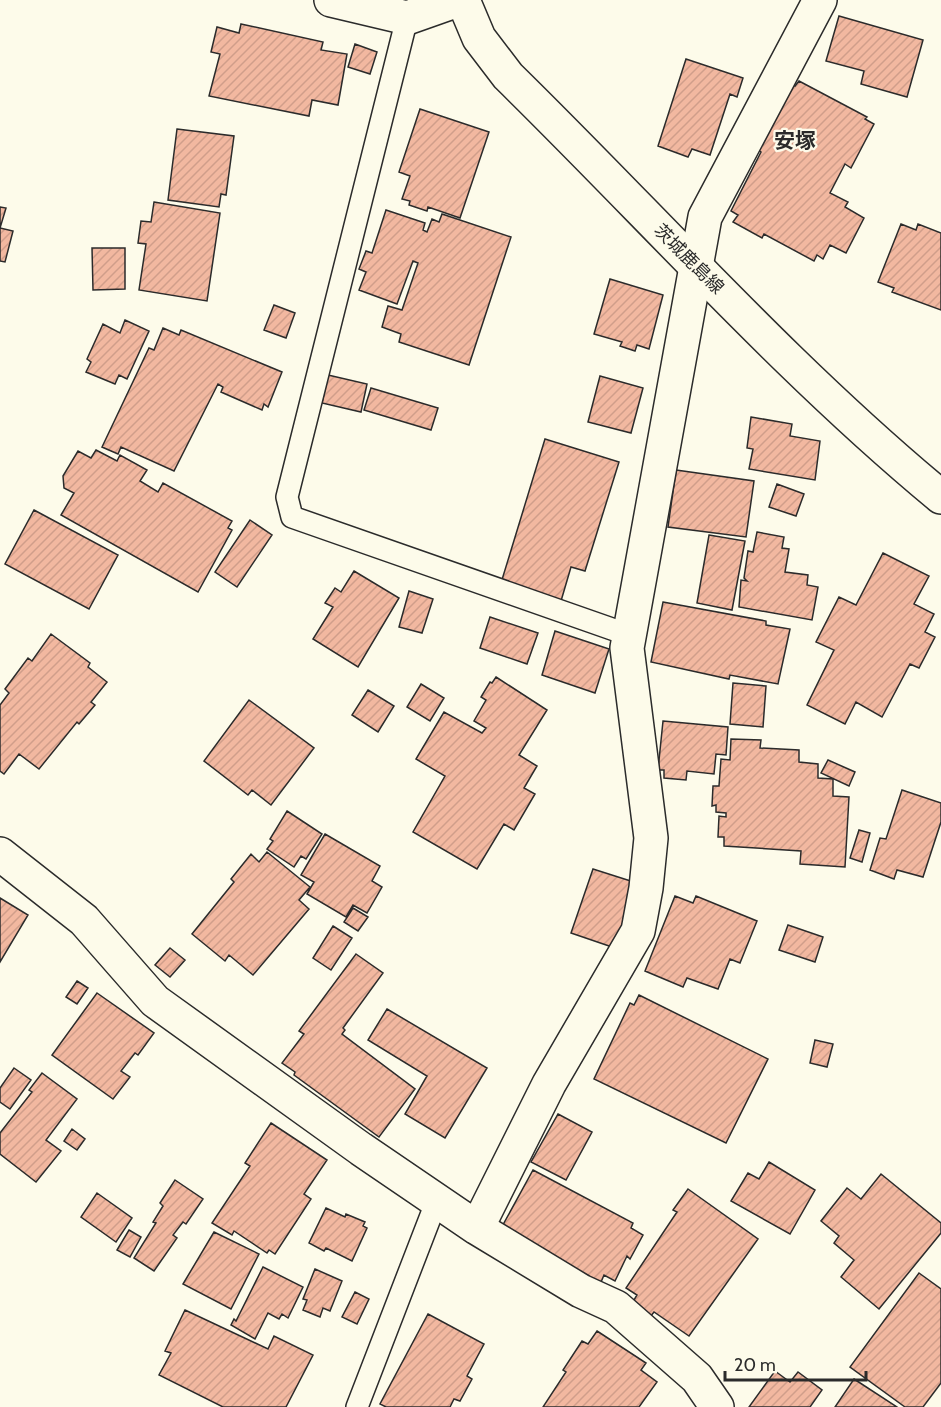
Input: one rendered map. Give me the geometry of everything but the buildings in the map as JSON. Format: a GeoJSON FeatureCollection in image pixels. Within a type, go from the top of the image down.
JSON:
{"type":"FeatureCollection","features":[{"type":"Feature","properties":{"kind":"street"},"geometry":{"type":"LineString","coordinates":[[331,0],[407,18],[461,0]]}},
{"type":"Feature","properties":{"kind":"street","name":"茨城鹿島線"},"geometry":{"type":"LineString","coordinates":[[461,0],[478,38],[508,76],[825,396],[941,497]]}},
{"type":"Feature","properties":{"kind":"street"},"geometry":{"type":"LineString","coordinates":[[477,1228],[549,1084],[638,931],[646,888],[651,837],[627,648],[705,218],[820,0]]}},
{"type":"Feature","properties":{"kind":"street"},"geometry":{"type":"LineString","coordinates":[[0,854],[84,920],[154,1001],[351,1142],[477,1228],[581,1291],[616,1308],[697,1378],[717,1407]]}},
{"type":"Feature","properties":{"kind":"lane"},"geometry":{"type":"LineString","coordinates":[[407,18],[287,497],[292,517],[629,635]]}},
{"type":"Feature","properties":{"kind":"lane"},"geometry":{"type":"LineString","coordinates":[[357,1407],[436,1200]]}},
{"type":"Feature","properties":{"kind":"district","name":"安塚"},"geometry":{"type":"Point","coordinates":[795,140]}}]}
